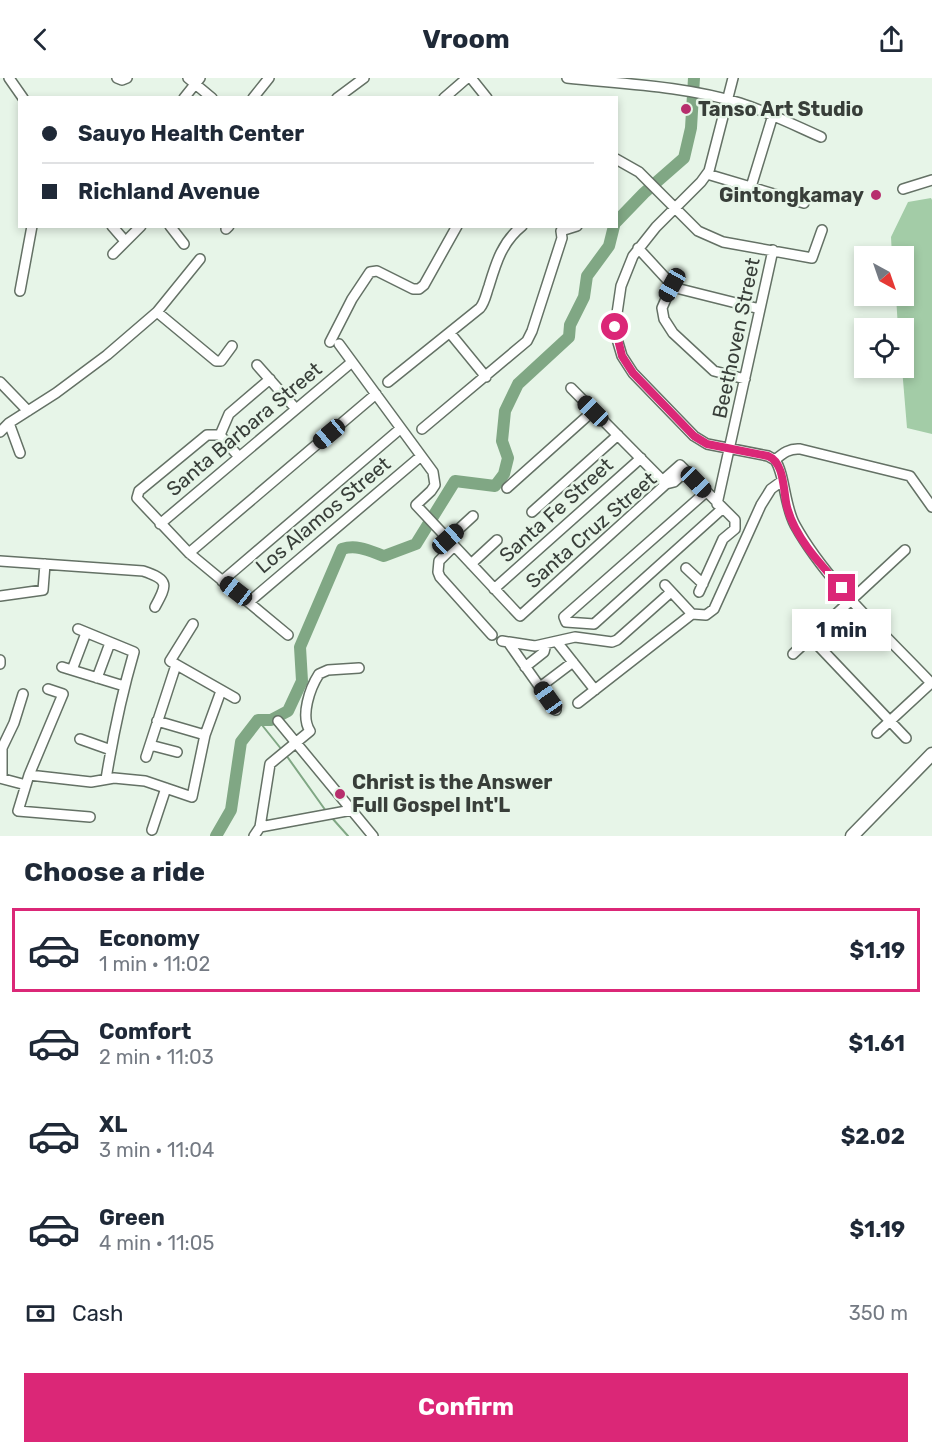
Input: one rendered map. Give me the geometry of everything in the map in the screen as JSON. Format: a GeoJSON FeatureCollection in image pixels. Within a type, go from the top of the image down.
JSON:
{"type":"FeatureCollection","features":[{"type":"Feature","properties":{"kind":"main road"},"geometry":{"type":"LineString","coordinates":[[852,836],[932,754]]}},
{"type":"Feature","properties":{"kind":"street"},"geometry":{"type":"LineString","coordinates":[[9,78],[22,96]]}},
{"type":"Feature","properties":{"kind":"street"},"geometry":{"type":"LineString","coordinates":[[117,78],[122,80],[127,78]]}},
{"type":"Feature","properties":{"kind":"street"},"geometry":{"type":"LineString","coordinates":[[255,96],[269,78]]}},
{"type":"Feature","properties":{"kind":"street"},"geometry":{"type":"LineString","coordinates":[[340,96],[364,78]]}},
{"type":"Feature","properties":{"kind":"street"},"geometry":{"type":"LineString","coordinates":[[446,96],[469,78],[485,96]]}},
{"type":"Feature","properties":{"kind":"street"},"geometry":{"type":"LineString","coordinates":[[567,78],[668,83],[773,115],[821,137]]}},
{"type":"Feature","properties":{"kind":"street"},"geometry":{"type":"LineString","coordinates":[[733,78],[707,174],[638,248],[623,276],[616,313],[616,333],[622,356],[633,373],[694,436],[707,444],[768,456],[775,460],[780,469],[788,510],[814,555],[852,600],[932,683],[877,733]]}},
{"type":"Feature","properties":{"kind":"street"},"geometry":{"type":"LineString","coordinates":[[185,96],[194,80],[210,96]]}},
{"type":"Feature","properties":{"kind":"street"},"geometry":{"type":"LineString","coordinates":[[751,187],[773,115]]}},
{"type":"Feature","properties":{"kind":"street"},"geometry":{"type":"LineString","coordinates":[[618,160],[639,172],[698,231],[710,238],[812,258],[822,230]]}},
{"type":"Feature","properties":{"kind":"street"},"geometry":{"type":"LineString","coordinates":[[707,174],[804,203]]}},
{"type":"Feature","properties":{"kind":"street"},"geometry":{"type":"LineString","coordinates":[[903,189],[932,180]]}},
{"type":"Feature","properties":{"kind":"street"},"geometry":{"type":"LineString","coordinates":[[20,291],[32,228]]}},
{"type":"Feature","properties":{"kind":"street"},"geometry":{"type":"LineString","coordinates":[[114,228],[125,241]]}},
{"type":"Feature","properties":{"kind":"street"},"geometry":{"type":"LineString","coordinates":[[113,254],[139,228]]}},
{"type":"Feature","properties":{"kind":"street"},"geometry":{"type":"LineString","coordinates":[[172,228],[184,244]]}},
{"type":"Feature","properties":{"kind":"street"},"geometry":{"type":"LineString","coordinates":[[457,228],[424,285],[419,289],[413,290],[377,271],[370,272],[352,299],[334,343],[352,362],[376,394],[435,478],[435,485],[431,491],[416,505],[494,589]]}},
{"type":"Feature","properties":{"kind":"street"},"geometry":{"type":"LineString","coordinates":[[388,382],[483,304],[498,256],[520,228]]}},
{"type":"Feature","properties":{"kind":"street"},"geometry":{"type":"LineString","coordinates":[[422,429],[527,341],[562,238],[559,229]]}},
{"type":"Feature","properties":{"kind":"street"},"geometry":{"type":"LineString","coordinates":[[638,248],[672,285],[693,293],[760,309]]}},
{"type":"Feature","properties":{"kind":"street","name":"Beethoven Street"},"geometry":{"type":"LineString","coordinates":[[720,507],[730,449],[773,250]]}},
{"type":"Feature","properties":{"kind":"street"},"geometry":{"type":"LineString","coordinates":[[0,432],[9,423],[107,355],[157,312],[200,259]]}},
{"type":"Feature","properties":{"kind":"street"},"geometry":{"type":"LineString","coordinates":[[672,285],[662,308],[664,319],[673,333],[714,371],[745,379]]}},
{"type":"Feature","properties":{"kind":"street"},"geometry":{"type":"LineString","coordinates":[[157,312],[208,355],[220,362],[232,346]]}},
{"type":"Feature","properties":{"kind":"street"},"geometry":{"type":"LineString","coordinates":[[450,333],[486,377]]}},
{"type":"Feature","properties":{"kind":"street","name":"Santa Barbara Street"},"geometry":{"type":"LineString","coordinates":[[160,524],[352,362]]}},
{"type":"Feature","properties":{"kind":"street"},"geometry":{"type":"LineString","coordinates":[[257,365],[296,409]]}},
{"type":"Feature","properties":{"kind":"street"},"geometry":{"type":"LineString","coordinates":[[220,435],[229,414],[270,379]]}},
{"type":"Feature","properties":{"kind":"street"},"geometry":{"type":"LineString","coordinates":[[0,382],[28,411]]}},
{"type":"Feature","properties":{"kind":"street"},"geometry":{"type":"LineString","coordinates":[[571,388],[664,482]]}},
{"type":"Feature","properties":{"kind":"street"},"geometry":{"type":"LineString","coordinates":[[189,553],[376,394]]}},
{"type":"Feature","properties":{"kind":"street"},"geometry":{"type":"LineString","coordinates":[[507,488],[593,411]]}},
{"type":"Feature","properties":{"kind":"street"},"geometry":{"type":"LineString","coordinates":[[9,423],[20,453]]}},
{"type":"Feature","properties":{"kind":"street"},"geometry":{"type":"LineString","coordinates":[[222,581],[400,429]]}},
{"type":"Feature","properties":{"kind":"street"},"geometry":{"type":"LineString","coordinates":[[220,435],[239,458]]}},
{"type":"Feature","properties":{"kind":"street"},"geometry":{"type":"LineString","coordinates":[[220,435],[202,437],[136,496],[189,553],[288,635]]}},
{"type":"Feature","properties":{"kind":"street"},"geometry":{"type":"LineString","coordinates":[[532,512],[618,435]]}},
{"type":"Feature","properties":{"kind":"street"},"geometry":{"type":"LineString","coordinates":[[775,460],[793,448],[910,476],[932,507]]}},
{"type":"Feature","properties":{"kind":"street","name":"Los Alamos Street"},"geometry":{"type":"LineString","coordinates":[[249,602],[420,456]]}},
{"type":"Feature","properties":{"kind":"street","name":"Santa Fe Street"},"geometry":{"type":"LineString","coordinates":[[494,589],[641,458]]}},
{"type":"Feature","properties":{"kind":"street","name":"Santa Cruz Street"},"geometry":{"type":"LineString","coordinates":[[494,589],[520,616],[664,482],[674,482],[683,468],[706,492]]}},
{"type":"Feature","properties":{"kind":"street"},"geometry":{"type":"LineString","coordinates":[[556,710],[505,641],[527,646],[575,637],[612,642],[617,640],[668,589],[692,614],[706,615],[714,609],[761,505],[771,489],[782,481]]}},
{"type":"Feature","properties":{"kind":"street"},"geometry":{"type":"LineString","coordinates":[[686,568],[701,588],[723,539],[735,529],[735,520],[706,492],[564,617],[570,624],[594,624],[720,507]]}},
{"type":"Feature","properties":{"kind":"street"},"geometry":{"type":"LineString","coordinates":[[473,516],[451,542],[439,561],[438,572],[492,635]]}},
{"type":"Feature","properties":{"kind":"street"},"geometry":{"type":"LineString","coordinates":[[471,564],[497,540]]}},
{"type":"Feature","properties":{"kind":"street"},"geometry":{"type":"LineString","coordinates":[[794,654],[905,550]]}},
{"type":"Feature","properties":{"kind":"street"},"geometry":{"type":"LineString","coordinates":[[0,561],[143,571],[157,576],[164,584],[165,590],[155,607]]}},
{"type":"Feature","properties":{"kind":"street"},"geometry":{"type":"LineString","coordinates":[[0,596],[43,590],[45,564]]}},
{"type":"Feature","properties":{"kind":"street"},"geometry":{"type":"LineString","coordinates":[[578,703],[692,614]]}},
{"type":"Feature","properties":{"kind":"street"},"geometry":{"type":"LineString","coordinates":[[193,624],[170,661],[235,698]]}},
{"type":"Feature","properties":{"kind":"street"},"geometry":{"type":"LineString","coordinates":[[106,779],[124,696],[124,686],[134,652],[82,631],[67,668],[124,686]]}},
{"type":"Feature","properties":{"kind":"street"},"geometry":{"type":"LineString","coordinates":[[812,638],[906,738]]}},
{"type":"Feature","properties":{"kind":"street"},"geometry":{"type":"LineString","coordinates":[[557,642],[595,690]]}},
{"type":"Feature","properties":{"kind":"street"},"geometry":{"type":"LineString","coordinates":[[97,678],[110,643]]}},
{"type":"Feature","properties":{"kind":"street"},"geometry":{"type":"LineString","coordinates":[[525,666],[544,652],[546,644]]}},
{"type":"Feature","properties":{"kind":"street"},"geometry":{"type":"LineString","coordinates":[[540,687],[573,662]]}},
{"type":"Feature","properties":{"kind":"street"},"geometry":{"type":"LineString","coordinates":[[146,757],[176,665]]}},
{"type":"Feature","properties":{"kind":"street"},"geometry":{"type":"LineString","coordinates":[[254,836],[260,827],[270,764],[310,731],[305,719],[319,674],[328,670],[359,668]]}},
{"type":"Feature","properties":{"kind":"street"},"geometry":{"type":"LineString","coordinates":[[48,689],[63,694],[27,780],[18,811],[90,817]]}},
{"type":"Feature","properties":{"kind":"street"},"geometry":{"type":"LineString","coordinates":[[23,694],[18,712],[2,748],[1,778],[91,782],[106,779],[146,781],[192,797],[206,735],[221,691]]}},
{"type":"Feature","properties":{"kind":"street"},"geometry":{"type":"LineString","coordinates":[[157,721],[206,735]]}},
{"type":"Feature","properties":{"kind":"street"},"geometry":{"type":"LineString","coordinates":[[278,721],[373,836]]}},
{"type":"Feature","properties":{"kind":"street"},"geometry":{"type":"LineString","coordinates":[[80,739],[111,750]]}},
{"type":"Feature","properties":{"kind":"street"},"geometry":{"type":"LineString","coordinates":[[150,745],[177,752]]}},
{"type":"Feature","properties":{"kind":"street"},"geometry":{"type":"LineString","coordinates":[[152,830],[166,788]]}},
{"type":"Feature","properties":{"kind":"street"},"geometry":{"type":"LineString","coordinates":[[260,827],[352,810]]}},
{"type":"Feature","properties":{"kind":"green space"},"geometry":{"type":"Polygon","coordinates":[[[931,198],[932,200],[932,434],[907,428],[903,378],[914,378],[914,318],[897,318],[897,306],[914,306],[914,246],[891,246],[891,237],[908,202],[931,198]]]}},
{"type":"Feature","properties":{"kind":"waterway"},"geometry":{"type":"LineString","coordinates":[[618,220],[644,193],[684,158],[691,128],[694,78]]}},
{"type":"Feature","properties":{"kind":"waterway"},"geometry":{"type":"LineString","coordinates":[[216,836],[231,810],[241,742],[258,720],[271,720],[288,711],[302,681],[300,647],[342,549],[358,548],[384,556],[416,544],[455,481],[495,486],[504,474],[508,458],[502,441],[505,411],[518,384],[569,337],[570,325],[584,297],[587,276],[609,246],[614,228]]}},
{"type":"Feature","properties":{"kind":"waterway"},"geometry":{"type":"LineString","coordinates":[[258,720],[282,750]]}},
{"type":"Feature","properties":{"kind":"waterway"},"geometry":{"type":"LineString","coordinates":[[286,755],[326,811]]}},
{"type":"Feature","properties":{"kind":"waterway"},"geometry":{"type":"LineString","coordinates":[[332,818],[348,836]]}},
{"type":"Feature","properties":{"kind":"place","name":"Tanso Art Studio"},"geometry":{"type":"Point","coordinates":[686,109]}},
{"type":"Feature","properties":{"kind":"place","name":"Gintongkamay"},"geometry":{"type":"Point","coordinates":[876,195]}},
{"type":"Feature","properties":{"kind":"place","name":"Christ is the Answer Full Gospel Int'L"},"geometry":{"type":"Point","coordinates":[340,794]}},
{"type":"Feature","properties":{"kind":"route"},"geometry":{"type":"LineString","coordinates":[[615,327],[622,356],[633,373],[700,441],[772,457],[775,460],[780,469],[788,510],[794,523],[814,555],[842,588]]}}]}
